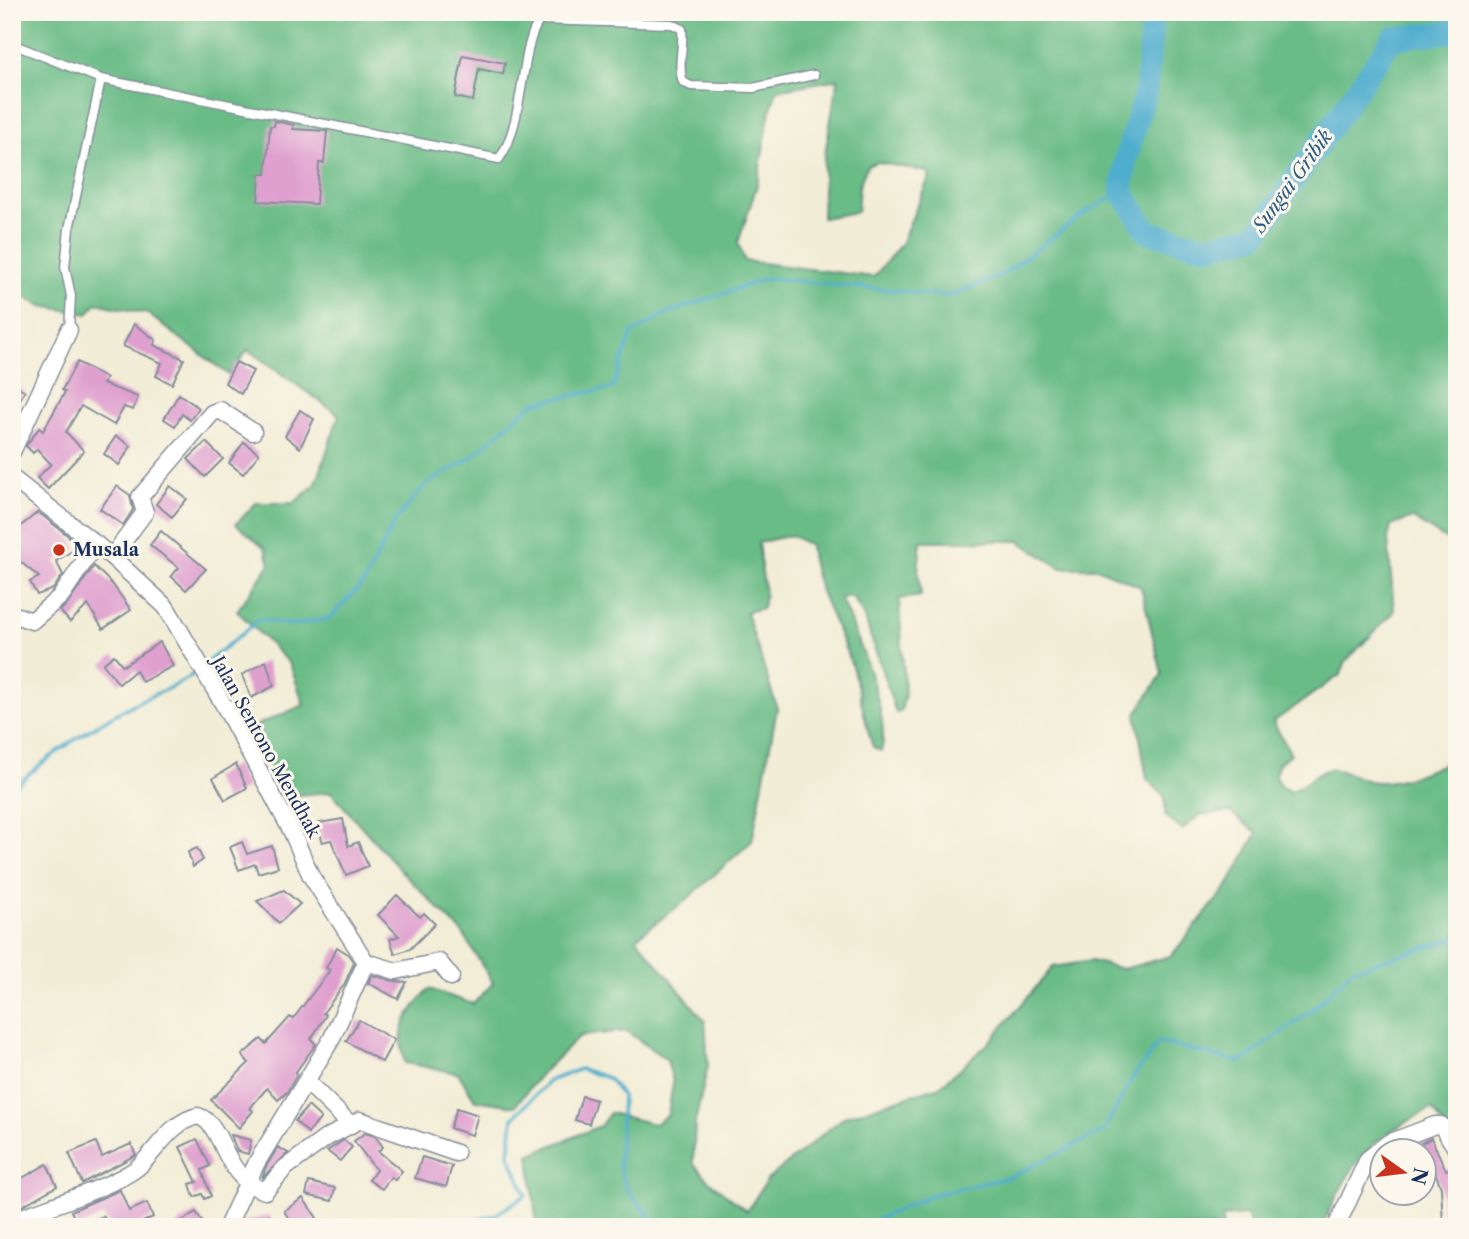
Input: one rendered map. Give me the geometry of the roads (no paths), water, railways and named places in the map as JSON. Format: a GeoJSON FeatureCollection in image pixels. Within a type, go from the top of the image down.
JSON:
{"type":"FeatureCollection","features":[{"type":"Feature","properties":{"kind":"street"},"geometry":{"type":"LineString","coordinates":[[12,452],[69,330]]}},
{"type":"Feature","properties":{"kind":"street"},"geometry":{"type":"LineString","coordinates":[[112,557],[145,512],[140,497],[212,413],[220,410],[253,432]]}},
{"type":"Feature","properties":{"kind":"street","name":"Jalan Sentono Mendhak"},"geometry":{"type":"LineString","coordinates":[[12,478],[112,557],[166,607],[225,707],[286,820],[311,876],[366,962]]}},
{"type":"Feature","properties":{"kind":"street"},"geometry":{"type":"LineString","coordinates":[[12,614],[32,621],[61,596],[96,544]]}},
{"type":"Feature","properties":{"kind":"street"},"geometry":{"type":"LineString","coordinates":[[227,1227],[246,1184],[331,1040],[366,962],[396,971],[439,962],[451,977]]}},
{"type":"Feature","properties":{"kind":"street"},"geometry":{"type":"LineString","coordinates":[[307,1082],[350,1124]]}},
{"type":"Feature","properties":{"kind":"street"},"geometry":{"type":"LineString","coordinates":[[12,1221],[127,1174],[146,1159],[163,1138],[193,1117],[209,1122],[228,1160],[246,1184],[268,1190],[285,1168],[360,1120],[456,1153]]}},
{"type":"Feature","properties":{"kind":"street"},"geometry":{"type":"LineString","coordinates":[[1336,1227],[1368,1159],[1388,1143],[1429,1125],[1449,1126],[1457,1150]]}},
{"type":"Feature","properties":{"kind":"lane"},"geometry":{"type":"LineString","coordinates":[[12,44],[101,79],[499,159],[507,149],[524,84],[534,27],[540,20],[672,24],[682,29],[684,46],[680,74],[683,82],[691,86],[753,88],[814,75]]}},
{"type":"Feature","properties":{"kind":"lane"},"geometry":{"type":"LineString","coordinates":[[69,330],[71,296],[65,267],[69,229],[101,79]]}},
{"type":"Feature","properties":{"kind":"waterway","name":"Sungai Gribik"},"geometry":{"type":"LineString","coordinates":[[1153,12],[1146,90],[1126,158],[1122,192],[1148,232],[1206,247],[1256,235],[1393,38],[1457,31]]}},
{"type":"Feature","properties":{"kind":"waterway"},"geometry":{"type":"LineString","coordinates":[[206,663],[260,619],[289,625],[329,619],[365,581],[395,521],[425,485],[469,459],[533,403],[613,388],[632,333],[668,313],[767,278],[949,296],[1002,275],[1085,213],[1122,192]]}},
{"type":"Feature","properties":{"kind":"waterway"},"geometry":{"type":"LineString","coordinates":[[12,789],[41,764],[87,732],[197,671]]}},
{"type":"Feature","properties":{"kind":"waterway"},"geometry":{"type":"LineString","coordinates":[[860,1227],[931,1195],[1010,1177],[1104,1131],[1130,1082],[1159,1042],[1240,1062],[1310,1012],[1353,969],[1457,938]]}},
{"type":"Feature","properties":{"kind":"waterway"},"geometry":{"type":"LineString","coordinates":[[447,1227],[495,1215],[526,1195],[509,1154],[513,1118],[549,1081],[580,1069],[608,1078],[622,1096],[619,1166],[627,1190],[659,1227]]}},
{"type":"Feature","properties":{"kind":"place","name":"Musala"},"geometry":{"type":"Point","coordinates":[59,550]}}]}
